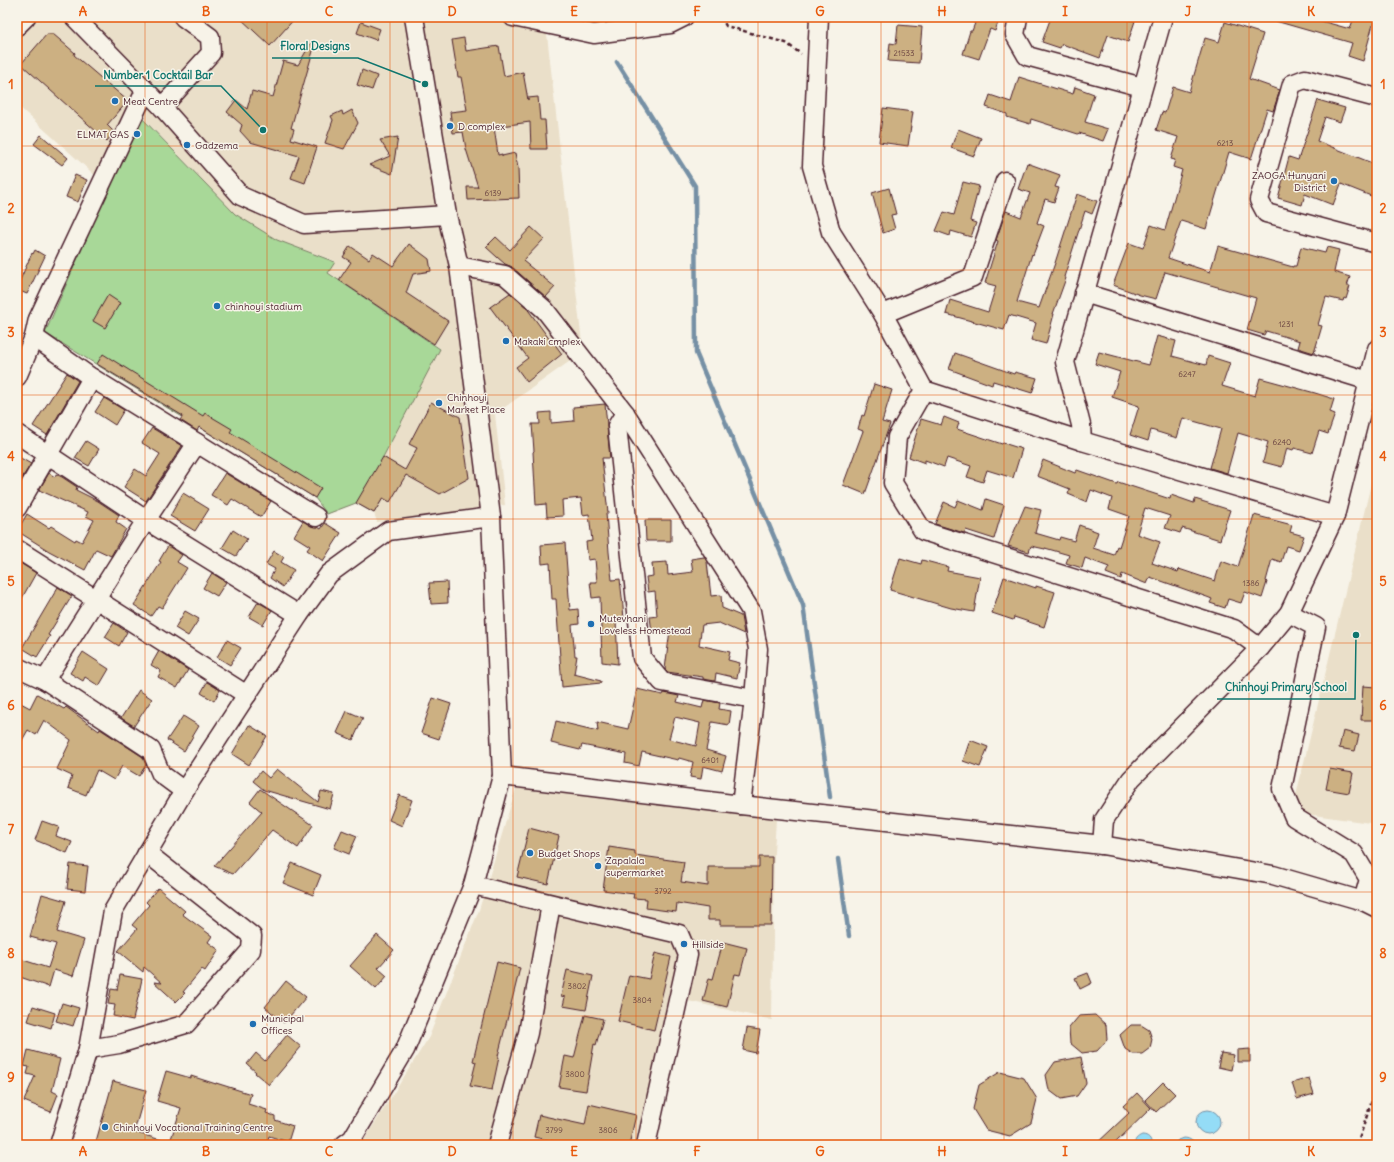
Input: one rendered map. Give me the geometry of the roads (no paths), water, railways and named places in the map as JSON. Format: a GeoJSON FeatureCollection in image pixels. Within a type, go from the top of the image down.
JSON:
{"type":"FeatureCollection","features":[{"type":"Feature","properties":{"kind":"street"},"geometry":{"type":"LineString","coordinates":[[17,26],[26,17]]}},
{"type":"Feature","properties":{"kind":"street"},"geometry":{"type":"LineString","coordinates":[[74,17],[162,107],[241,196],[304,224],[447,215]]}},
{"type":"Feature","properties":{"kind":"street"},"geometry":{"type":"LineString","coordinates":[[162,107],[211,53],[210,37],[183,17]]}},
{"type":"Feature","properties":{"kind":"street"},"geometry":{"type":"LineString","coordinates":[[344,1145],[352,1139],[405,1050],[473,885],[502,776],[491,517],[459,266],[447,215],[414,17]]}},
{"type":"Feature","properties":{"kind":"street"},"geometry":{"type":"LineString","coordinates":[[513,17],[594,34],[670,24],[684,17]]}},
{"type":"Feature","properties":{"kind":"street"},"geometry":{"type":"LineString","coordinates":[[819,17],[818,66],[812,166],[831,232],[883,314],[924,390],[1082,441],[1334,516]]}},
{"type":"Feature","properties":{"kind":"street"},"geometry":{"type":"LineString","coordinates":[[1018,17],[1015,35],[1027,56],[1142,87]]}},
{"type":"Feature","properties":{"kind":"street"},"geometry":{"type":"LineString","coordinates":[[1082,441],[1081,425],[1065,362],[1163,17]]}},
{"type":"Feature","properties":{"kind":"street"},"geometry":{"type":"LineString","coordinates":[[1377,98],[1305,80],[1292,84],[1260,200],[1266,213],[1377,243]]}},
{"type":"Feature","properties":{"kind":"street"},"geometry":{"type":"LineString","coordinates":[[17,377],[34,337],[38,319],[145,90]]}},
{"type":"Feature","properties":{"kind":"street"},"geometry":{"type":"LineString","coordinates":[[883,314],[973,277],[1005,181]]}},
{"type":"Feature","properties":{"kind":"street"},"geometry":{"type":"LineString","coordinates":[[459,266],[505,275],[545,310],[625,413],[751,611],[758,649],[754,699],[740,805]]}},
{"type":"Feature","properties":{"kind":"street"},"geometry":{"type":"LineString","coordinates":[[1084,293],[1369,380]]}},
{"type":"Feature","properties":{"kind":"street"},"geometry":{"type":"LineString","coordinates":[[34,337],[92,378],[316,517]]}},
{"type":"Feature","properties":{"kind":"street"},"geometry":{"type":"LineString","coordinates":[[1102,845],[1104,820],[1130,779],[1260,648],[1289,613],[1334,516],[1377,349]]}},
{"type":"Feature","properties":{"kind":"street"},"geometry":{"type":"LineString","coordinates":[[17,508],[92,378]]}},
{"type":"Feature","properties":{"kind":"street"},"geometry":{"type":"LineString","coordinates":[[924,390],[897,437],[894,483],[922,531],[1234,629],[1260,648]]}},
{"type":"Feature","properties":{"kind":"street"},"geometry":{"type":"LineString","coordinates":[[625,413],[617,426],[642,658],[662,682],[754,699]]}},
{"type":"Feature","properties":{"kind":"street"},"geometry":{"type":"LineString","coordinates":[[17,434],[146,520],[299,616]]}},
{"type":"Feature","properties":{"kind":"street"},"geometry":{"type":"LineString","coordinates":[[45,680],[146,520],[197,443]]}},
{"type":"Feature","properties":{"kind":"street"},"geometry":{"type":"LineString","coordinates":[[59,1145],[88,1049],[113,911],[184,791],[299,616],[329,574],[388,531],[491,517]]}},
{"type":"Feature","properties":{"kind":"street"},"geometry":{"type":"LineString","coordinates":[[17,549],[247,695]]}},
{"type":"Feature","properties":{"kind":"street"},"geometry":{"type":"LineString","coordinates":[[502,776],[740,805],[1102,845],[1273,875],[1370,905],[1373,878],[1354,854],[1294,818],[1282,789],[1316,627],[1289,613]]}},
{"type":"Feature","properties":{"kind":"street"},"geometry":{"type":"LineString","coordinates":[[17,668],[45,680],[151,750],[162,774],[184,791]]}},
{"type":"Feature","properties":{"kind":"street"},"geometry":{"type":"LineString","coordinates":[[88,1049],[119,1044],[186,1024],[252,950],[252,936],[147,853]]}},
{"type":"Feature","properties":{"kind":"street"},"geometry":{"type":"LineString","coordinates":[[473,885],[679,934],[688,955],[646,1145]]}},
{"type":"Feature","properties":{"kind":"street"},"geometry":{"type":"LineString","coordinates":[[497,1145],[528,1033],[550,904]]}},
{"type":"Feature","properties":{"kind":"water"},"geometry":{"type":"Polygon","coordinates":[[[1208,1110],[1213,1111],[1219,1117],[1219,1127],[1213,1133],[1208,1134],[1203,1133],[1197,1127],[1196,1122],[1197,1117],[1203,1111],[1208,1110]]]}},
{"type":"Feature","properties":{"kind":"water"},"geometry":{"type":"Polygon","coordinates":[[[1142,1135],[1149,1138],[1151,1145],[1135,1145],[1136,1139],[1142,1135]]]}},
{"type":"Feature","properties":{"kind":"water"},"geometry":{"type":"Polygon","coordinates":[[[1187,1138],[1196,1145],[1174,1145],[1178,1140],[1187,1138]]]}},
{"type":"Feature","properties":{"kind":"waterway"},"geometry":{"type":"LineString","coordinates":[[617,62],[695,186],[696,353],[803,605],[830,797]]}},
{"type":"Feature","properties":{"kind":"waterway"},"geometry":{"type":"LineString","coordinates":[[838,859],[849,936]]}},
{"type":"Feature","properties":{"kind":"place","name":"Floral Designs"},"geometry":{"type":"Point","coordinates":[425,84]}},
{"type":"Feature","properties":{"kind":"place","name":"Meat Centre"},"geometry":{"type":"Point","coordinates":[115,101]}},
{"type":"Feature","properties":{"kind":"place","name":"D complex"},"geometry":{"type":"Point","coordinates":[450,126]}},
{"type":"Feature","properties":{"kind":"place","name":"Number 1 Cocktail Bar"},"geometry":{"type":"Point","coordinates":[263,130]}},
{"type":"Feature","properties":{"kind":"place","name":"ELMAT GAS"},"geometry":{"type":"Point","coordinates":[137,134]}},
{"type":"Feature","properties":{"kind":"place","name":"Gadzema"},"geometry":{"type":"Point","coordinates":[187,145]}},
{"type":"Feature","properties":{"kind":"place","name":"ZAOGA Hunyani District"},"geometry":{"type":"Point","coordinates":[1334,181]}},
{"type":"Feature","properties":{"kind":"place","name":"chinhoyi stadium"},"geometry":{"type":"Point","coordinates":[217,306]}},
{"type":"Feature","properties":{"kind":"place","name":"Makaki cmplex"},"geometry":{"type":"Point","coordinates":[506,341]}},
{"type":"Feature","properties":{"kind":"place","name":"Chinhoyi Market Place"},"geometry":{"type":"Point","coordinates":[439,403]}},
{"type":"Feature","properties":{"kind":"place","name":"Mutevhani Loveless Homestead"},"geometry":{"type":"Point","coordinates":[591,624]}},
{"type":"Feature","properties":{"kind":"place","name":"Chinhoyi Primary School"},"geometry":{"type":"Point","coordinates":[1356,635]}},
{"type":"Feature","properties":{"kind":"place","name":"Budget Shops"},"geometry":{"type":"Point","coordinates":[530,853]}},
{"type":"Feature","properties":{"kind":"place","name":"Zapalala supermarket"},"geometry":{"type":"Point","coordinates":[598,866]}},
{"type":"Feature","properties":{"kind":"place","name":"Hillside"},"geometry":{"type":"Point","coordinates":[684,944]}},
{"type":"Feature","properties":{"kind":"place","name":"Municipal Offices"},"geometry":{"type":"Point","coordinates":[253,1024]}},
{"type":"Feature","properties":{"kind":"place","name":"Chinhoyi Vocational Training Centre"},"geometry":{"type":"Point","coordinates":[105,1127]}}]}
